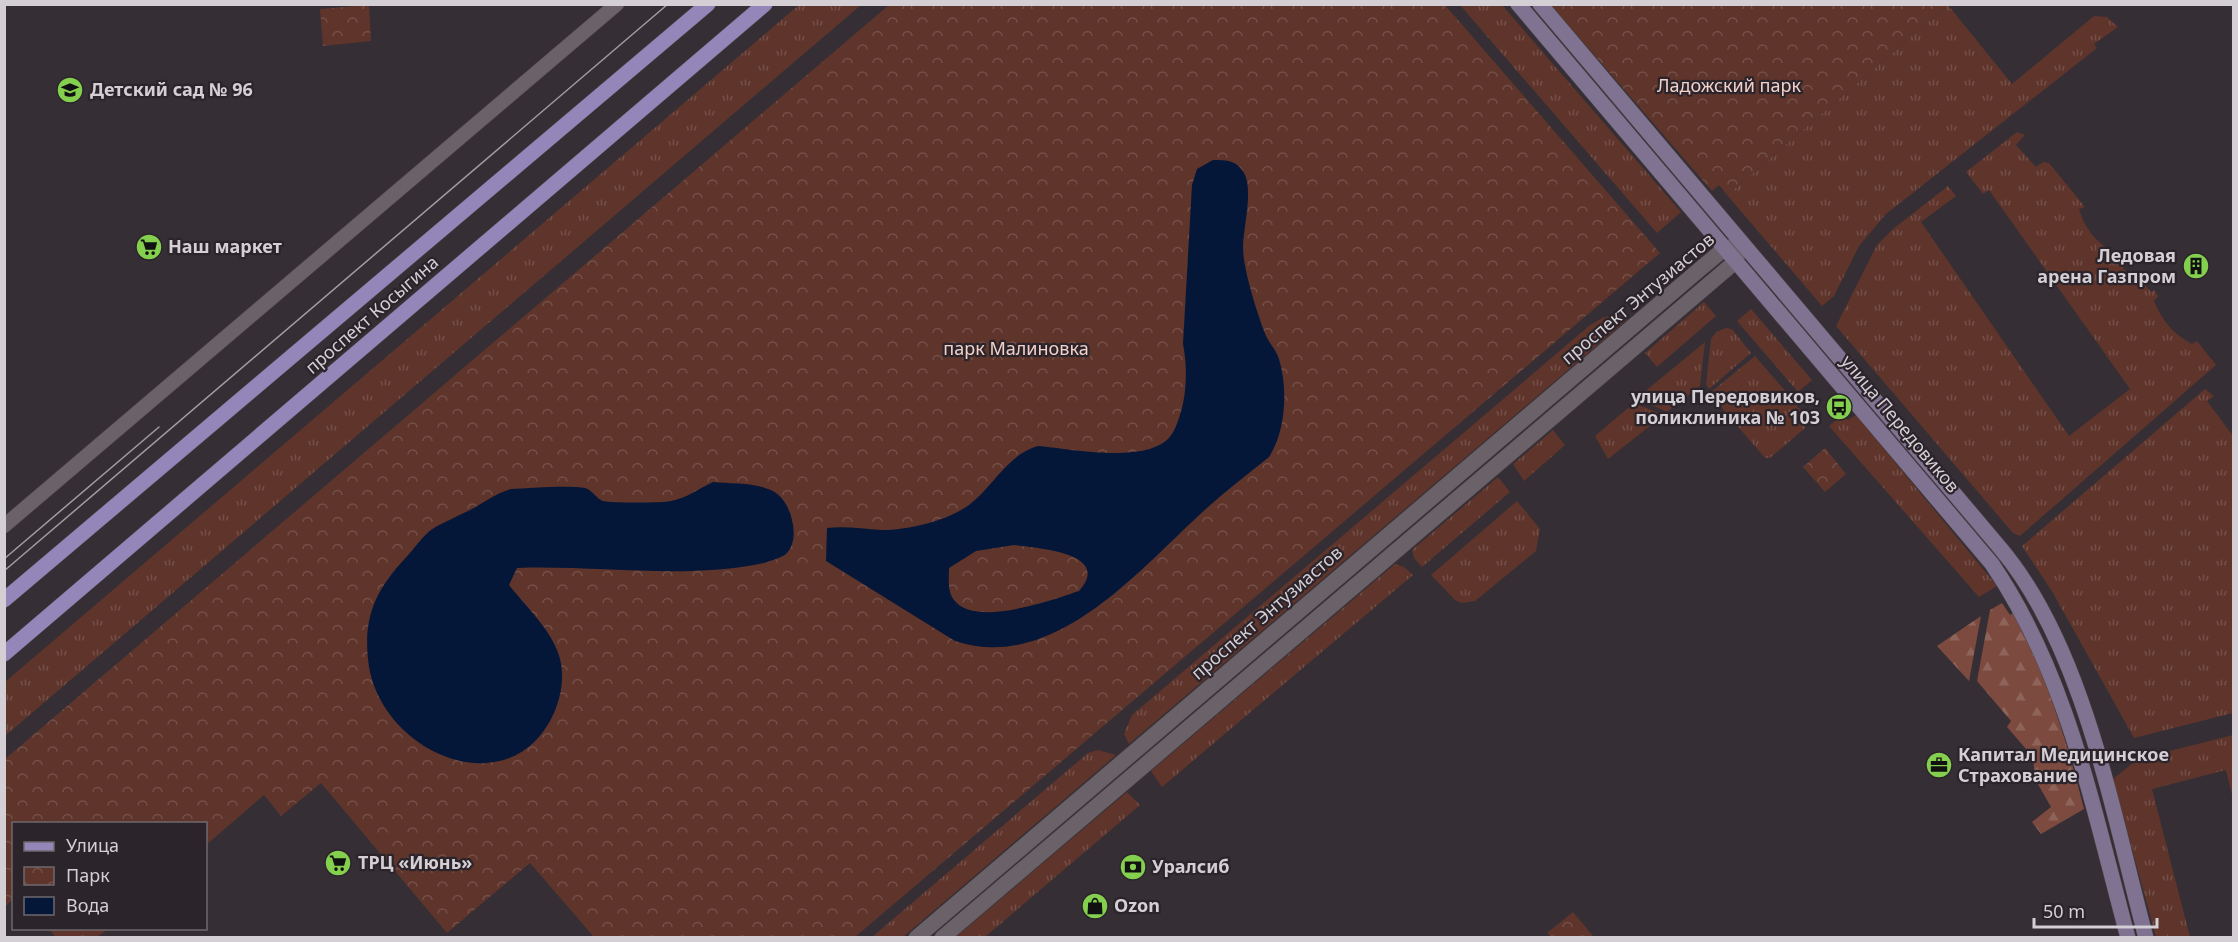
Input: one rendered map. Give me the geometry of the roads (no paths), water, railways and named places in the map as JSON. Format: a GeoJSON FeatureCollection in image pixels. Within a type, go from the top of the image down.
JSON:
{"type":"FeatureCollection","features":[{"type":"Feature","properties":{"kind":"main road","name":"проспект Косыгина"},"geometry":{"type":"LineString","coordinates":[[4,600],[708,4]]}},
{"type":"Feature","properties":{"kind":"main road","name":"проспект Косыгина"},"geometry":{"type":"LineString","coordinates":[[4,654],[765,4]]}},
{"type":"Feature","properties":{"kind":"main road","name":"улица Передовиков"},"geometry":{"type":"LineString","coordinates":[[1518,4],[1992,564],[2019,604],[2042,650],[2061,698],[2128,938]]}},
{"type":"Feature","properties":{"kind":"main road","name":"улица Передовиков"},"geometry":{"type":"LineString","coordinates":[[1540,4],[2006,554],[2034,596],[2077,692],[2146,938]]}},
{"type":"Feature","properties":{"kind":"street"},"geometry":{"type":"LineString","coordinates":[[4,526],[617,4]]}},
{"type":"Feature","properties":{"kind":"street","name":"проспект Энтузиастов"},"geometry":{"type":"LineString","coordinates":[[916,938],[1724,249],[1742,243]]}},
{"type":"Feature","properties":{"kind":"street","name":"проспект Энтузиастов"},"geometry":{"type":"LineString","coordinates":[[942,938],[1736,262],[1742,243]]}},
{"type":"Feature","properties":{"kind":"water"},"geometry":{"type":"Polygon","coordinates":[[[1213,160],[1233,162],[1246,177],[1248,196],[1243,247],[1245,266],[1264,331],[1279,359],[1284,383],[1282,422],[1275,447],[1269,457],[1213,503],[1117,591],[1088,613],[1057,631],[1024,643],[990,647],[955,641],[826,561],[827,528],[893,530],[950,516],[978,498],[1009,463],[1027,450],[1038,446],[1088,452],[1126,453],[1158,446],[1169,438],[1178,420],[1185,392],[1186,368],[1183,344],[1192,185],[1197,169],[1213,160]],[[1014,545],[976,551],[949,568],[949,589],[954,600],[964,608],[979,612],[996,612],[1033,605],[1079,591],[1087,578],[1086,568],[1079,560],[1067,554],[1014,545]]]}},
{"type":"Feature","properties":{"kind":"water"},"geometry":{"type":"Polygon","coordinates":[[[713,482],[762,487],[782,498],[790,513],[794,531],[791,548],[786,554],[764,563],[703,571],[517,568],[509,585],[545,629],[556,649],[562,671],[562,684],[556,708],[537,740],[511,758],[481,763],[450,758],[421,744],[395,721],[377,693],[368,659],[368,627],[382,589],[399,565],[431,530],[512,489],[578,487],[588,489],[603,501],[658,502],[682,498],[713,482]]]}},
{"type":"Feature","properties":{"kind":"tram line"},"geometry":{"type":"LineString","coordinates":[[4,571],[668,4]]}},
{"type":"Feature","properties":{"kind":"tram line"},"geometry":{"type":"LineString","coordinates":[[4,559],[159,427]]}},
{"type":"Feature","properties":{"kind":"place","name":"Детский сад № 96"},"geometry":{"type":"Point","coordinates":[70,90]}},
{"type":"Feature","properties":{"kind":"place","name":"Наш маркет"},"geometry":{"type":"Point","coordinates":[149,247]}},
{"type":"Feature","properties":{"kind":"place","name":"Ледовая арена Газпром"},"geometry":{"type":"Point","coordinates":[2196,266]}},
{"type":"Feature","properties":{"kind":"place","name":"улица Передовиков, поликлиника № 103"},"geometry":{"type":"Point","coordinates":[1839,407]}},
{"type":"Feature","properties":{"kind":"place","name":"Капитал Медицинское Страхование"},"geometry":{"type":"Point","coordinates":[1939,765]}},
{"type":"Feature","properties":{"kind":"place","name":"ТРЦ «Июнь»"},"geometry":{"type":"Point","coordinates":[338,863]}},
{"type":"Feature","properties":{"kind":"place","name":"Уралсиб"},"geometry":{"type":"Point","coordinates":[1133,867]}},
{"type":"Feature","properties":{"kind":"place","name":"Ozon"},"geometry":{"type":"Point","coordinates":[1095,906]}},
{"type":"Feature","properties":{"kind":"park label","name":"Ладожский парк"},"geometry":{"type":"Point","coordinates":[1729,86]}},
{"type":"Feature","properties":{"kind":"park label","name":"парк Малиновка"},"geometry":{"type":"Point","coordinates":[1016,349]}}]}
